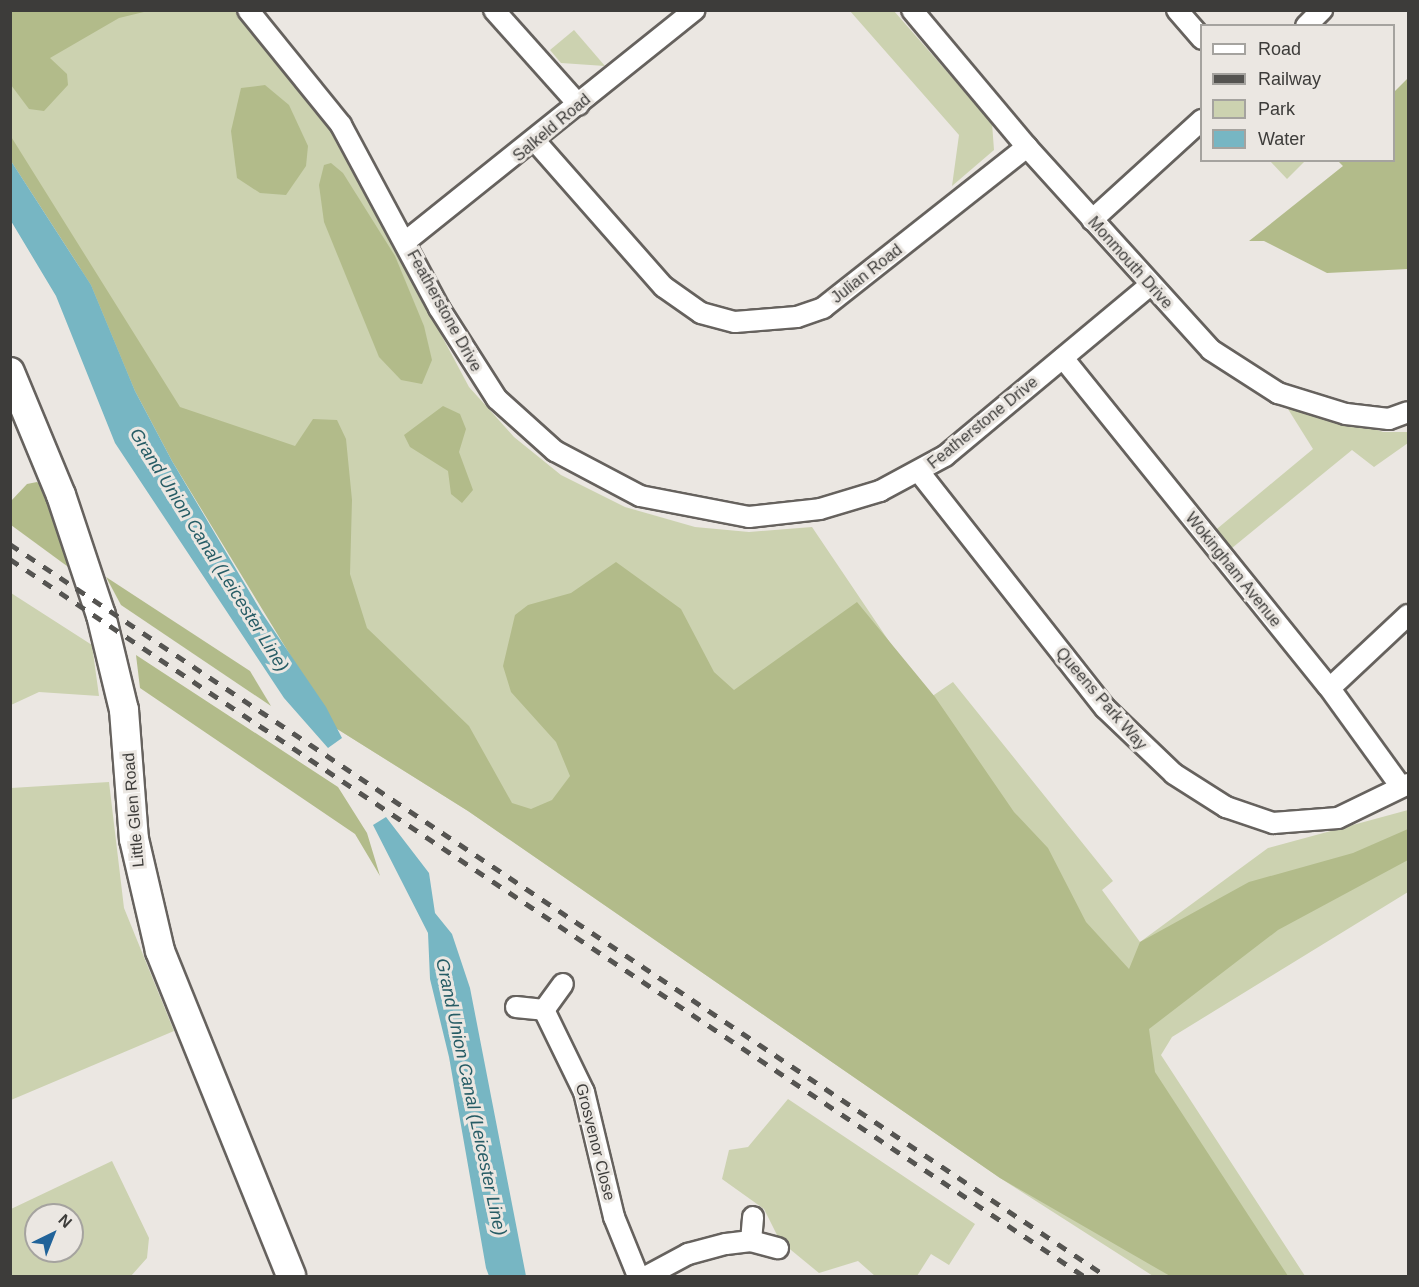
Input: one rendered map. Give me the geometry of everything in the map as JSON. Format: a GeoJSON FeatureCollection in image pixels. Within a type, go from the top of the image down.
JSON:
{"type":"FeatureCollection","features":[{"type":"Feature","properties":{"kind":"main road","name":"Little Glen Road"},"geometry":{"type":"LineString","coordinates":[[10,372],[61,495],[100,615],[124,710],[134,839],[160,951],[291,1276]]}},
{"type":"Feature","properties":{"kind":"street","name":"Featherstone Drive"},"geometry":{"type":"LineString","coordinates":[[248,10],[341,125],[472,366],[497,399],[555,451],[615,486],[694,511],[749,517],[820,509],[920,473],[1150,285]]}},
{"type":"Feature","properties":{"kind":"street"},"geometry":{"type":"LineString","coordinates":[[494,10],[579,105]]}},
{"type":"Feature","properties":{"kind":"street","name":"Salkeld Road"},"geometry":{"type":"LineString","coordinates":[[405,242],[536,142],[695,10]]}},
{"type":"Feature","properties":{"kind":"street","name":"Monmouth Drive"},"geometry":{"type":"LineString","coordinates":[[912,10],[1027,147],[1211,350],[1278,393],[1346,414],[1389,418],[1408,412]]}},
{"type":"Feature","properties":{"kind":"street"},"geometry":{"type":"LineString","coordinates":[[1177,10],[1200,37]]}},
{"type":"Feature","properties":{"kind":"street"},"geometry":{"type":"LineString","coordinates":[[1308,24],[1322,10]]}},
{"type":"Feature","properties":{"kind":"street"},"geometry":{"type":"LineString","coordinates":[[1092,220],[1200,122]]}},
{"type":"Feature","properties":{"kind":"street","name":"Julian Road"},"geometry":{"type":"LineString","coordinates":[[536,142],[664,287],[701,313],[735,322],[797,318],[823,308],[1027,147]]}},
{"type":"Feature","properties":{"kind":"street","name":"Wokingham Avenue"},"geometry":{"type":"LineString","coordinates":[[1063,358],[1330,688],[1404,784]]}},
{"type":"Feature","properties":{"kind":"street","name":"Queens Park Way"},"geometry":{"type":"LineString","coordinates":[[920,473],[1105,708],[1174,774],[1226,807],[1272,823],[1338,818],[1404,784]]}},
{"type":"Feature","properties":{"kind":"street"},"geometry":{"type":"LineString","coordinates":[[1330,688],[1408,615]]}},
{"type":"Feature","properties":{"kind":"street"},"geometry":{"type":"LineString","coordinates":[[516,1007],[544,1010],[563,984]]}},
{"type":"Feature","properties":{"kind":"street","name":"Grosvenor Close"},"geometry":{"type":"LineString","coordinates":[[544,1010],[584,1092],[614,1217],[638,1276]]}},
{"type":"Feature","properties":{"kind":"street"},"geometry":{"type":"LineString","coordinates":[[751,1241],[753,1217]]}},
{"type":"Feature","properties":{"kind":"street"},"geometry":{"type":"LineString","coordinates":[[647,1276],[688,1254],[751,1241],[778,1248]]}},
{"type":"Feature","properties":{"kind":"green space"},"geometry":{"type":"Polygon","coordinates":[[[10,11],[241,11],[331,128],[469,387],[514,437],[561,475],[625,507],[695,527],[749,532],[812,527],[928,699],[953,682],[1113,881],[1102,890],[1140,942],[1268,848],[1408,810],[1408,892],[1172,1037],[1161,1055],[1305,1276],[1153,1276],[1000,1178],[468,811],[334,727],[135,391],[77,261],[11,161],[10,11]]]}},
{"type":"Feature","properties":{"kind":"green space"},"geometry":{"type":"Polygon","coordinates":[[[10,11],[148,11],[119,18],[50,58],[67,74],[68,85],[44,111],[29,109],[11,85],[10,11]]]}},
{"type":"Feature","properties":{"kind":"green space"},"geometry":{"type":"Polygon","coordinates":[[[850,11],[894,11],[992,123],[994,150],[952,186],[959,135],[850,11]]]}},
{"type":"Feature","properties":{"kind":"green space"},"geometry":{"type":"Polygon","coordinates":[[[574,30],[605,66],[561,63],[550,50],[574,30]]]}},
{"type":"Feature","properties":{"kind":"green space"},"geometry":{"type":"Polygon","coordinates":[[[1408,78],[1408,269],[1327,273],[1264,241],[1249,241],[1343,166],[1339,162],[1395,162],[1395,91],[1408,78]]]}},
{"type":"Feature","properties":{"kind":"green space"},"geometry":{"type":"Polygon","coordinates":[[[265,85],[289,105],[308,146],[306,166],[286,195],[260,193],[237,178],[231,131],[241,88],[265,85]]]}},
{"type":"Feature","properties":{"kind":"green space"},"geometry":{"type":"Polygon","coordinates":[[[10,135],[180,407],[295,446],[313,419],[337,420],[346,439],[352,500],[350,574],[367,628],[469,726],[512,803],[531,809],[552,800],[570,776],[556,742],[511,692],[503,666],[515,615],[528,605],[571,593],[616,562],[681,609],[714,672],[734,690],[857,602],[935,697],[1014,812],[1048,848],[1086,922],[1129,969],[1140,942],[1249,882],[1353,853],[1408,829],[1408,860],[1278,930],[1149,1029],[1155,1072],[1288,1276],[1170,1276],[1000,1178],[468,811],[334,727],[172,461],[135,391],[91,285],[11,161],[10,135]]]}},
{"type":"Feature","properties":{"kind":"green space"},"geometry":{"type":"Polygon","coordinates":[[[1271,162],[1304,162],[1287,179],[1271,162]]]}},
{"type":"Feature","properties":{"kind":"green space"},"geometry":{"type":"Polygon","coordinates":[[[331,163],[343,173],[395,256],[424,326],[432,360],[422,384],[401,380],[379,357],[324,222],[319,185],[324,165],[331,163]]]}},
{"type":"Feature","properties":{"kind":"green space"},"geometry":{"type":"Polygon","coordinates":[[[1278,393],[1383,432],[1408,432],[1408,443],[1374,467],[1352,450],[1221,557],[1206,538],[1313,449],[1278,393]]]}},
{"type":"Feature","properties":{"kind":"green space"},"geometry":{"type":"Polygon","coordinates":[[[443,406],[460,414],[466,429],[459,452],[473,490],[462,503],[451,494],[448,471],[410,447],[404,435],[443,406]]]}},
{"type":"Feature","properties":{"kind":"green space"},"geometry":{"type":"Polygon","coordinates":[[[37,482],[46,490],[74,560],[71,569],[11,525],[11,501],[27,484],[37,482]]]}},
{"type":"Feature","properties":{"kind":"green space"},"geometry":{"type":"Polygon","coordinates":[[[106,577],[250,671],[271,706],[121,605],[106,577]]]}},
{"type":"Feature","properties":{"kind":"green space"},"geometry":{"type":"Polygon","coordinates":[[[11,593],[92,645],[99,696],[39,692],[11,705],[11,593]]]}},
{"type":"Feature","properties":{"kind":"green space"},"geometry":{"type":"Polygon","coordinates":[[[136,655],[338,787],[367,833],[380,876],[355,834],[140,688],[136,655]]]}},
{"type":"Feature","properties":{"kind":"green space"},"geometry":{"type":"Polygon","coordinates":[[[109,782],[124,908],[174,1031],[11,1100],[11,788],[109,782]]]}},
{"type":"Feature","properties":{"kind":"green space"},"geometry":{"type":"Polygon","coordinates":[[[788,1099],[975,1224],[949,1265],[931,1254],[917,1276],[875,1276],[858,1261],[819,1273],[780,1241],[764,1209],[722,1179],[729,1150],[748,1147],[788,1099]]]}},
{"type":"Feature","properties":{"kind":"green space"},"geometry":{"type":"Polygon","coordinates":[[[112,1161],[149,1238],[147,1258],[131,1276],[11,1276],[11,1209],[112,1161]]]}},
{"type":"Feature","properties":{"kind":"water","name":"Grand Union Canal (Leicester Line)"},"geometry":{"type":"Polygon","coordinates":[[[11,161],[91,285],[135,391],[172,461],[262,613],[326,707],[342,738],[328,748],[284,698],[115,443],[56,296],[11,221],[11,161]]]}},
{"type":"Feature","properties":{"kind":"water","name":"Grand Union Canal (Leicester Line)"},"geometry":{"type":"Polygon","coordinates":[[[386,817],[429,873],[435,913],[452,934],[470,988],[526,1276],[489,1276],[486,1268],[449,1057],[430,979],[428,933],[373,825],[386,817]]]}},
{"type":"Feature","properties":{"kind":"railway"},"geometry":{"type":"LineString","coordinates":[[10,544],[1106,1276]]}},
{"type":"Feature","properties":{"kind":"railway"},"geometry":{"type":"LineString","coordinates":[[10,559],[1084,1276]]}}]}
